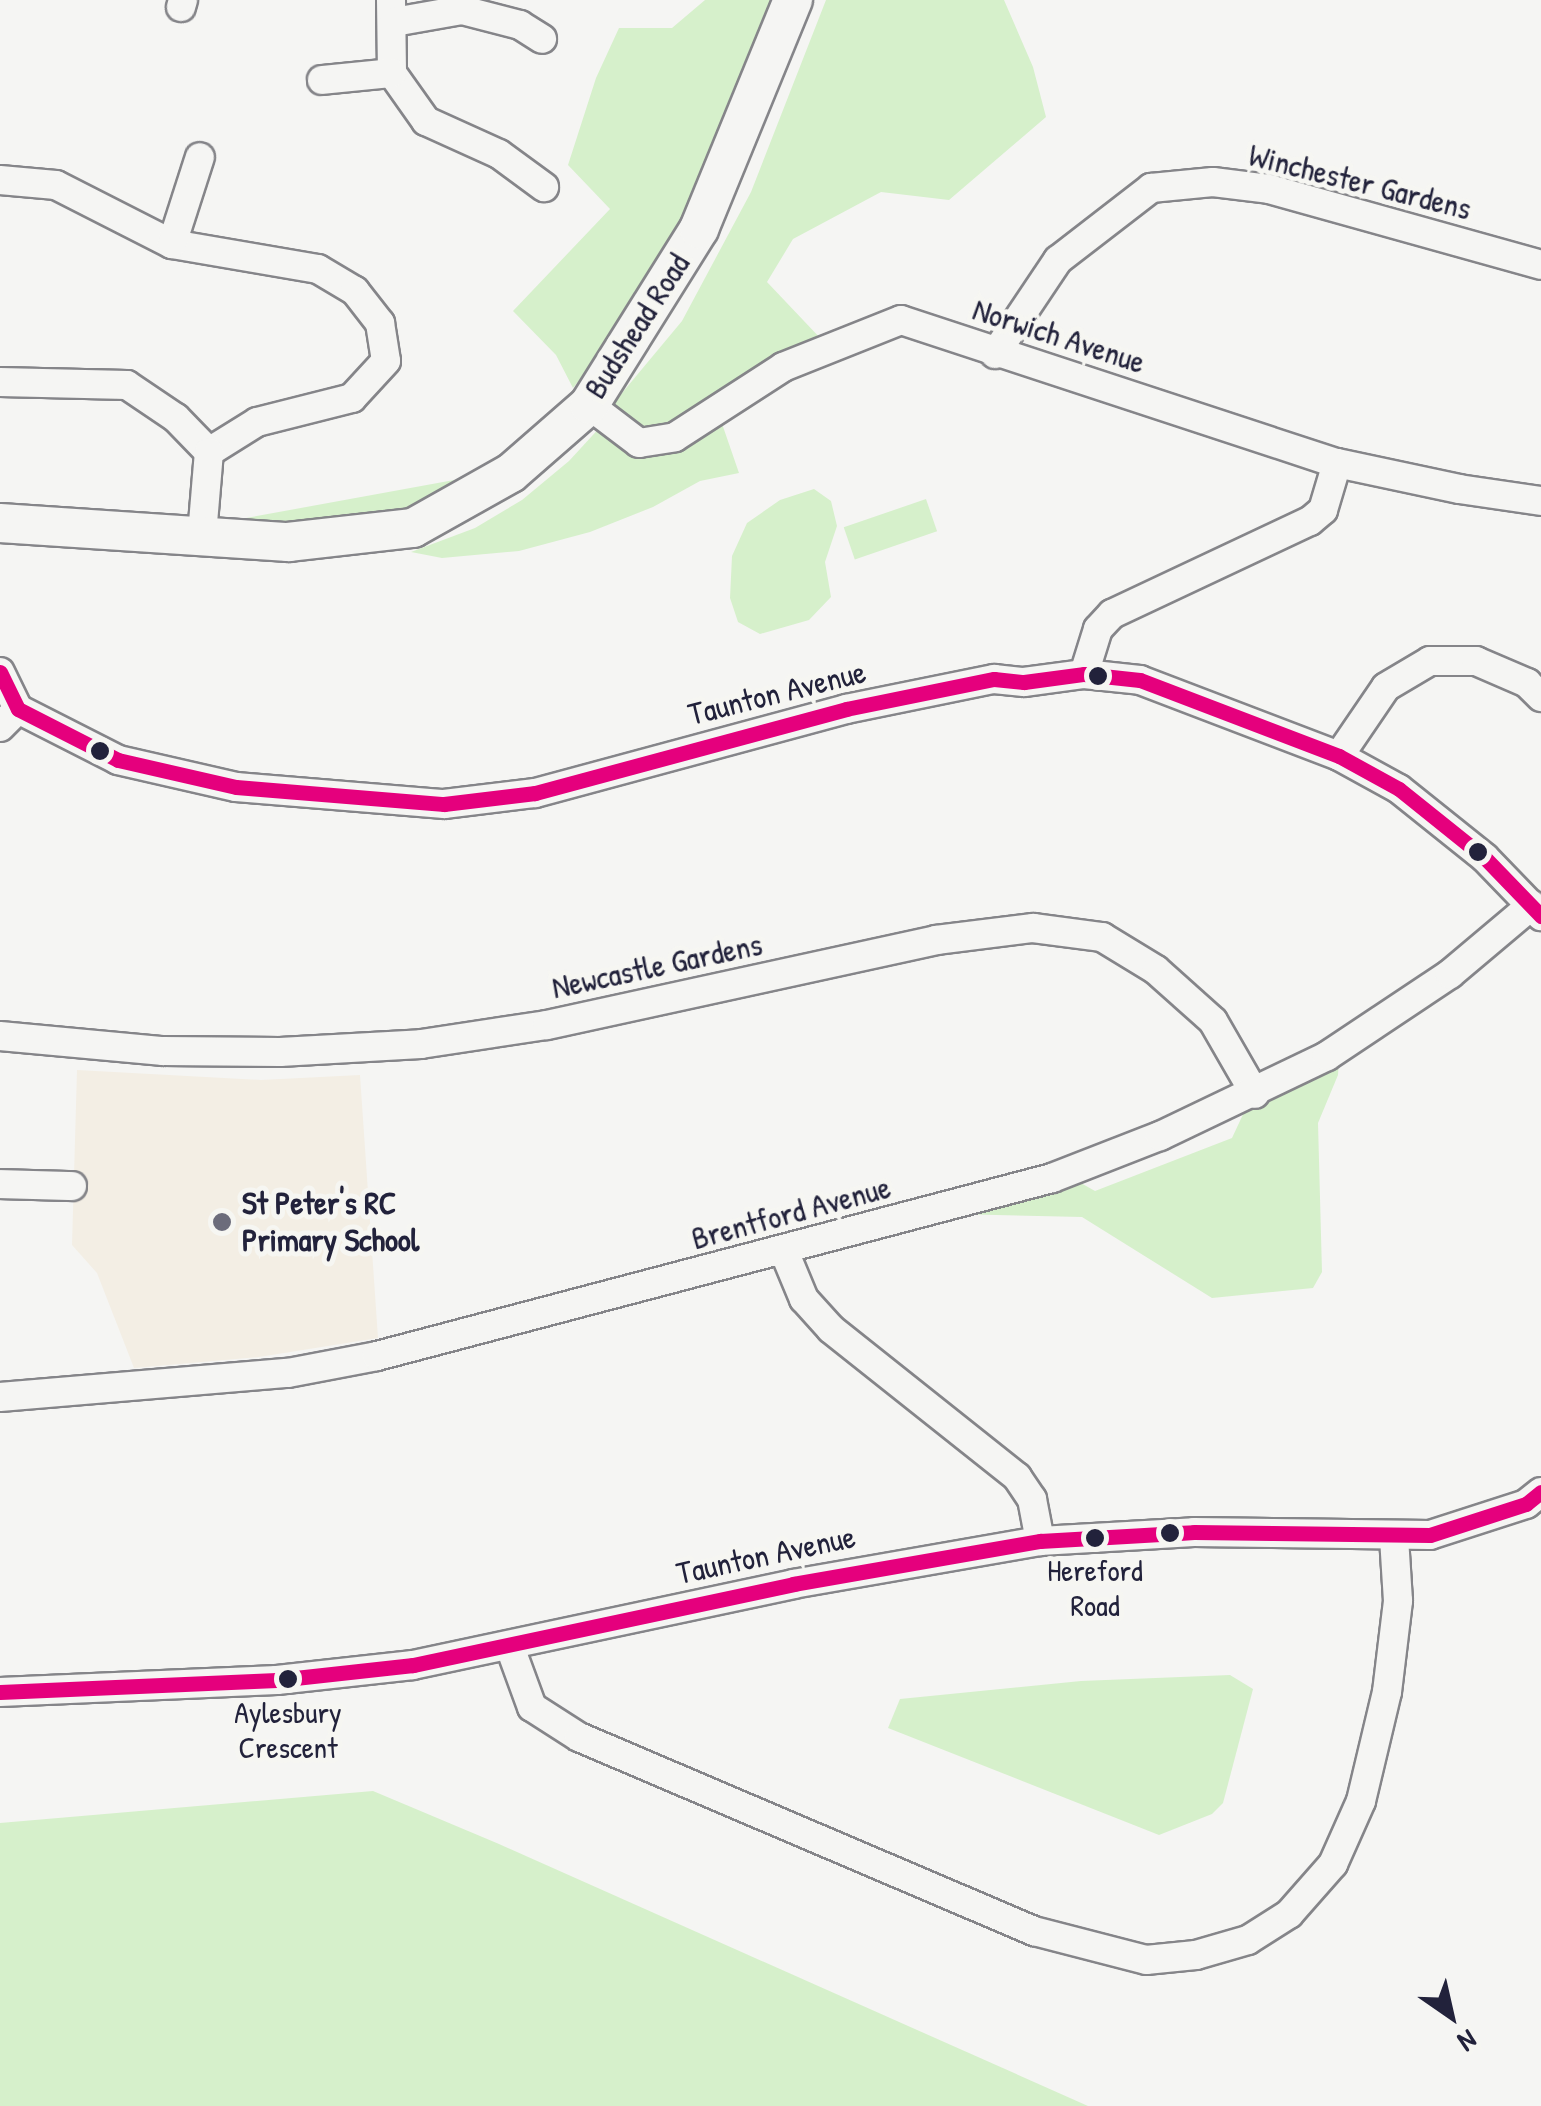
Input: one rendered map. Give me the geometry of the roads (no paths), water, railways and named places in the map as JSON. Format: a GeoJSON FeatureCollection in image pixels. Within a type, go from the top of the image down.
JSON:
{"type":"FeatureCollection","features":[{"type":"Feature","properties":{"kind":"street","name":"Budshead Road"},"geometry":{"type":"LineString","coordinates":[[0,523],[288,542],[413,528],[511,473],[588,405],[699,229],[793,0]]}},
{"type":"Feature","properties":{"kind":"street"},"geometry":{"type":"LineString","coordinates":[[542,39],[520,25],[462,10],[393,11],[392,72],[426,121],[499,154],[544,187]]}},
{"type":"Feature","properties":{"kind":"street"},"geometry":{"type":"LineString","coordinates":[[322,80],[392,72]]}},
{"type":"Feature","properties":{"kind":"street"},"geometry":{"type":"LineString","coordinates":[[172,244],[200,157]]}},
{"type":"Feature","properties":{"kind":"street"},"geometry":{"type":"LineString","coordinates":[[0,180],[56,185],[172,244],[318,268],[354,292],[380,322],[386,361],[352,398],[256,422],[209,452]]}},
{"type":"Feature","properties":{"kind":"street","name":"Winchester Gardens"},"geometry":{"type":"LineString","coordinates":[[995,354],[1058,260],[1151,188],[1212,182],[1268,189],[1541,265]]}},
{"type":"Feature","properties":{"kind":"street","name":"Norwich Avenue"},"geometry":{"type":"LineString","coordinates":[[588,405],[640,443],[675,437],[783,367],[901,320],[995,354],[1337,463],[1541,501]]}},
{"type":"Feature","properties":{"kind":"street"},"geometry":{"type":"LineString","coordinates":[[0,382],[127,385],[176,418],[209,452],[202,534]]}},
{"type":"Feature","properties":{"kind":"street"},"geometry":{"type":"LineString","coordinates":[[1084,674],[1098,629],[1112,614],[1310,521],[1323,510],[1337,463]]}},
{"type":"Feature","properties":{"kind":"street"},"geometry":{"type":"LineString","coordinates":[[1339,756],[1343,744],[1386,687],[1430,661],[1476,661],[1536,682]]}},
{"type":"Feature","properties":{"kind":"street","name":"Taunton Avenue"},"geometry":{"type":"LineString","coordinates":[[0,672],[9,718],[118,760],[218,783],[444,804],[535,793],[846,709],[994,679],[1024,682],[1084,674],[1140,680],[1339,756],[1408,796],[1486,858],[1536,911]]}},
{"type":"Feature","properties":{"kind":"street","name":"Brentford Avenue"},"geometry":{"type":"LineString","coordinates":[[0,1398],[288,1373],[538,1316],[1052,1178],[1254,1094],[1327,1056],[1536,911]]}},
{"type":"Feature","properties":{"kind":"street","name":"Newcastle Gardens"},"geometry":{"type":"LineString","coordinates":[[0,1036],[162,1051],[280,1052],[421,1044],[547,1025],[936,940],[1033,928],[1102,937],[1156,970],[1213,1021],[1254,1094]]}},
{"type":"Feature","properties":{"kind":"street"},"geometry":{"type":"LineString","coordinates":[[0,1184],[72,1186]]}},
{"type":"Feature","properties":{"kind":"street"},"geometry":{"type":"LineString","coordinates":[[784,1252],[804,1299],[831,1328],[1018,1476],[1032,1500],[1040,1541]]}},
{"type":"Feature","properties":{"kind":"street","name":"Taunton Avenue"},"geometry":{"type":"LineString","coordinates":[[0,1692],[277,1680],[413,1665],[774,1588],[1040,1541],[1194,1532],[1394,1538],[1430,1535],[1526,1504],[1541,1492]]}},
{"type":"Feature","properties":{"kind":"street"},"geometry":{"type":"LineString","coordinates":[[510,1647],[532,1707],[579,1737],[1034,1931],[1146,1960],[1196,1955],[1248,1940],[1289,1914],[1334,1864],[1361,1801],[1386,1692],[1398,1601],[1394,1538]]}},
{"type":"Feature","properties":{"kind":"place","name":"St Peter's RC Primary School"},"geometry":{"type":"Point","coordinates":[222,1222]}},
{"type":"Feature","properties":{"kind":"place","name":"Hereford Road"},"geometry":{"type":"Point","coordinates":[1095,1538]}},
{"type":"Feature","properties":{"kind":"place","name":"Aylesbury Crescent"},"geometry":{"type":"Point","coordinates":[288,1679]}}]}
